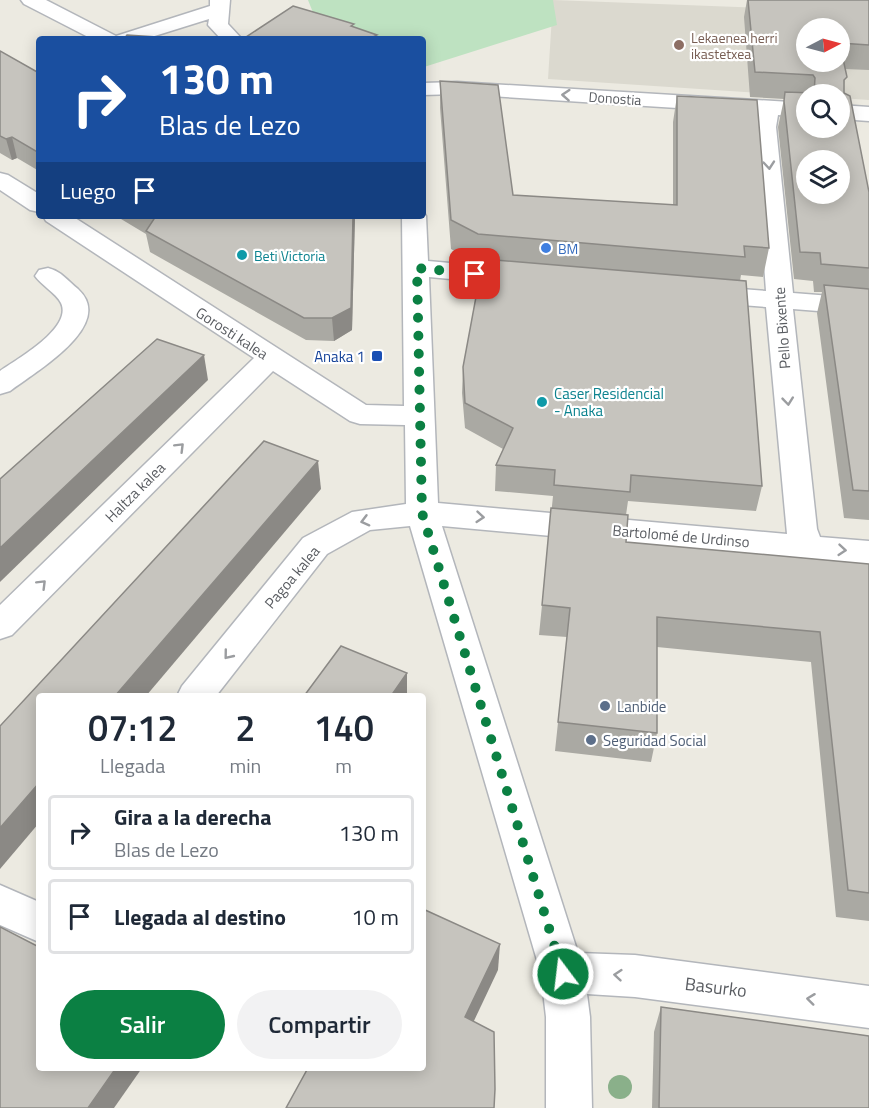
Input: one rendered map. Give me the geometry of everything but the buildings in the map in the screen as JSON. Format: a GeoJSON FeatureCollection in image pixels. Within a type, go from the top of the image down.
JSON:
{"type":"FeatureCollection","features":[{"type":"Feature","properties":{"kind":"street"},"geometry":{"type":"LineString","coordinates":[[31,0],[102,36]]}},
{"type":"Feature","properties":{"kind":"street"},"geometry":{"type":"LineString","coordinates":[[132,36],[219,4],[218,25],[229,36]]}},
{"type":"Feature","properties":{"kind":"street","name":"Donostia"},"geometry":{"type":"LineString","coordinates":[[426,89],[457,88],[796,109]]}},
{"type":"Feature","properties":{"kind":"street","name":"Pello Bixente"},"geometry":{"type":"LineString","coordinates":[[771,108],[767,114],[765,127],[801,529],[808,547]]}},
{"type":"Feature","properties":{"kind":"street"},"geometry":{"type":"LineString","coordinates":[[850,113],[869,114]]}},
{"type":"Feature","properties":{"kind":"street"},"geometry":{"type":"LineString","coordinates":[[0,180],[36,203]]}},
{"type":"Feature","properties":{"kind":"street","name":"Gorosti kalea"},"geometry":{"type":"LineString","coordinates":[[60,219],[270,358],[360,414],[420,416]]}},
{"type":"Feature","properties":{"kind":"street"},"geometry":{"type":"LineString","coordinates":[[407,219],[417,268],[422,513],[563,974],[568,1017],[569,1108]]}},
{"type":"Feature","properties":{"kind":"street"},"geometry":{"type":"LineString","coordinates":[[417,268],[546,280]]}},
{"type":"Feature","properties":{"kind":"street"},"geometry":{"type":"LineString","coordinates":[[0,385],[63,338],[76,317],[74,300],[48,276]]}},
{"type":"Feature","properties":{"kind":"street"},"geometry":{"type":"LineString","coordinates":[[674,292],[869,307]]}},
{"type":"Feature","properties":{"kind":"street","name":"Haltza kalea"},"geometry":{"type":"LineString","coordinates":[[0,626],[270,358]]}},
{"type":"Feature","properties":{"kind":"street","name":"Bartolomé de Urdinso"},"geometry":{"type":"LineString","coordinates":[[422,513],[869,553]]}},
{"type":"Feature","properties":{"kind":"street","name":"Pagoa kalea"},"geometry":{"type":"LineString","coordinates":[[197,693],[315,546],[337,532],[363,520],[422,513]]}},
{"type":"Feature","properties":{"kind":"street","name":"Basurko"},"geometry":{"type":"LineString","coordinates":[[563,974],[594,973],[635,976],[869,1007]]}},
{"type":"Feature","properties":{"kind":"shaded area","name":"Lekaenea herri ikastetxea"},"geometry":{"type":"Polygon","coordinates":[[[553,0],[869,12],[869,100],[850,99],[850,84],[796,84],[796,95],[548,79],[553,0]]]}},
{"type":"Feature","properties":{"kind":"green space"},"geometry":{"type":"Polygon","coordinates":[[[308,0],[553,0],[557,25],[426,66],[426,36],[352,36],[316,20],[308,0]]]}},
{"type":"Feature","properties":{"kind":"place","name":"Lekaenea herri ikastetxea"},"geometry":{"type":"Point","coordinates":[679,45]}},
{"type":"Feature","properties":{"kind":"place","name":"BM"},"geometry":{"type":"Point","coordinates":[546,248]}},
{"type":"Feature","properties":{"kind":"place","name":"Beti Victoria"},"geometry":{"type":"Point","coordinates":[242,255]}},
{"type":"Feature","properties":{"kind":"place","name":"Anaka 1"},"geometry":{"type":"Point","coordinates":[377,356]}},
{"type":"Feature","properties":{"kind":"place","name":"Caser Residencial - Anaka"},"geometry":{"type":"Point","coordinates":[542,402]}},
{"type":"Feature","properties":{"kind":"place","name":"Lanbide"},"geometry":{"type":"Point","coordinates":[605,706]}},
{"type":"Feature","properties":{"kind":"place","name":"Seguridad Social"},"geometry":{"type":"Point","coordinates":[591,740]}},
{"type":"Feature","properties":{"kind":"route"},"geometry":{"type":"LineString","coordinates":[[475,274],[417,268],[422,513],[563,974]]}}]}
